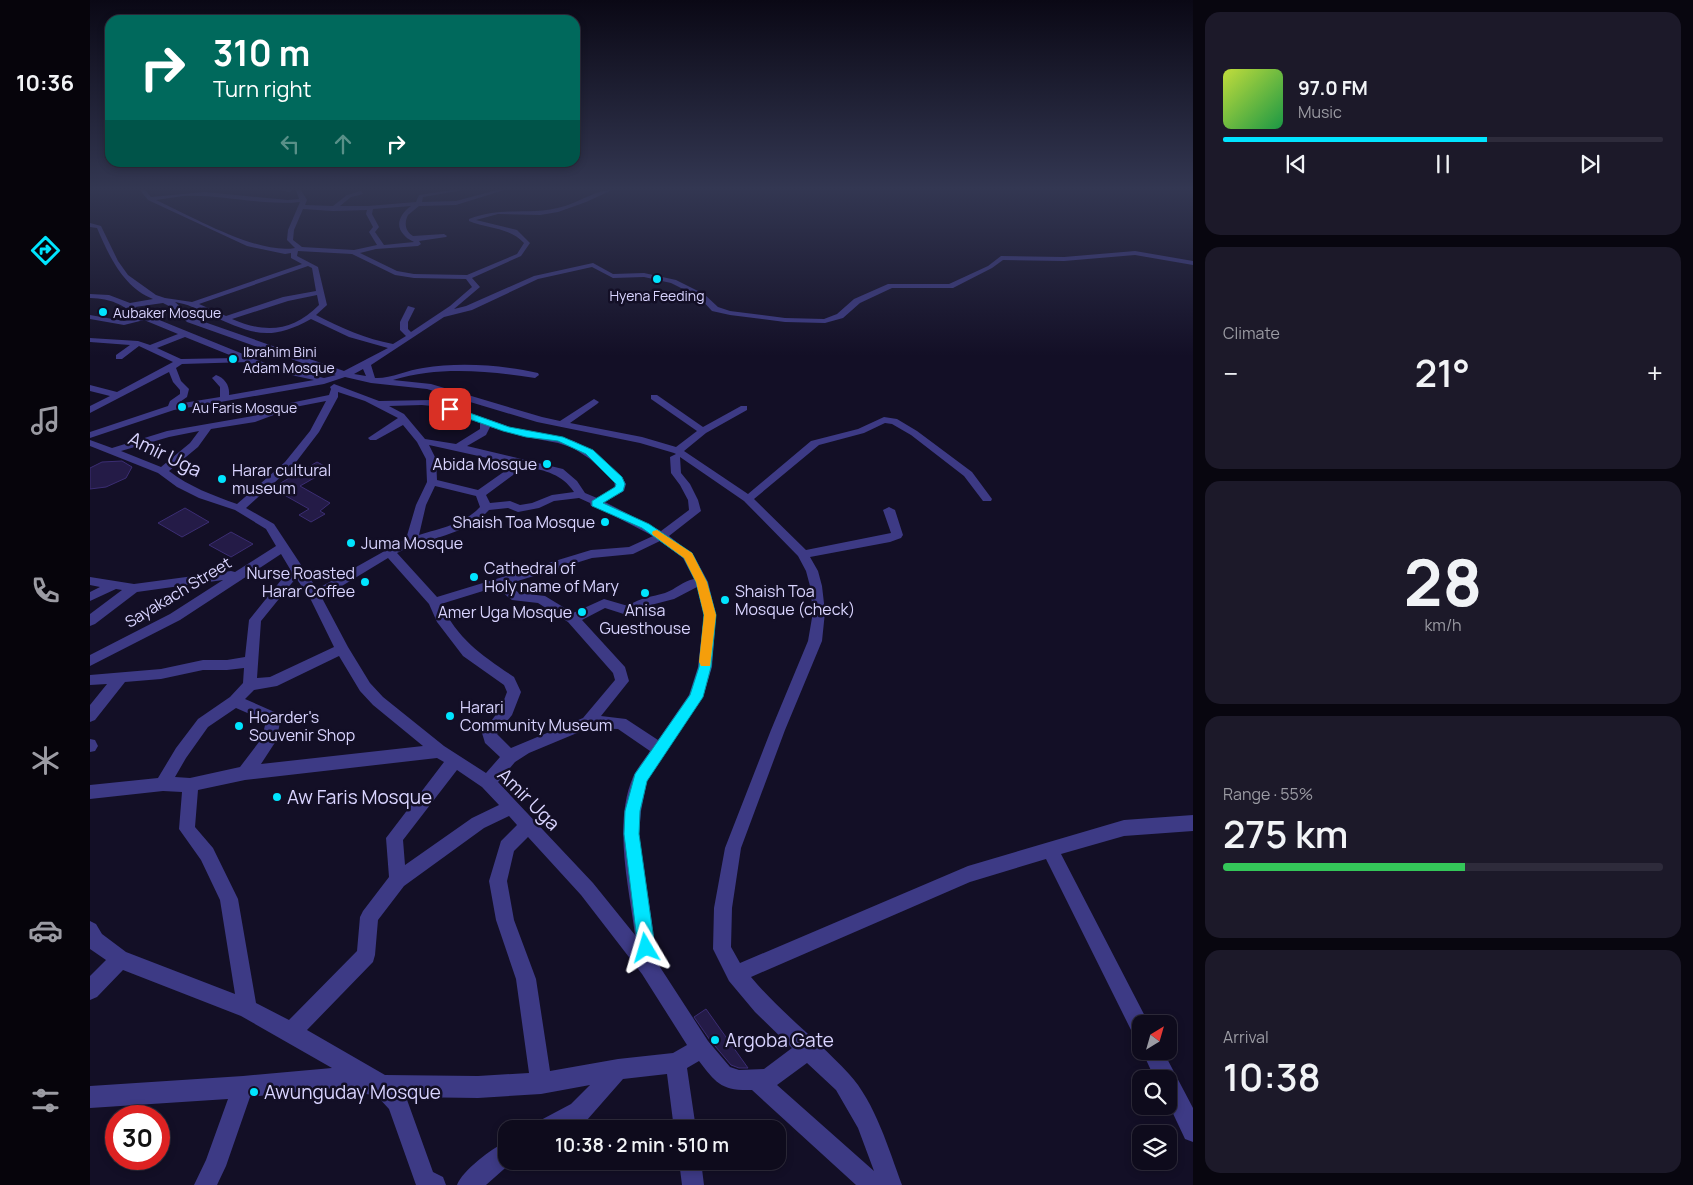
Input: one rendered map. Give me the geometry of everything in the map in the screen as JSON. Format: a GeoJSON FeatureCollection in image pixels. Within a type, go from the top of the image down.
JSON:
{"type":"FeatureCollection","features":[{"type":"Feature","properties":{"kind":"street"},"geometry":{"type":"LineString","coordinates":[[108,245],[126,276],[153,298],[191,304],[242,325],[268,332],[279,331],[312,316],[323,305],[315,267],[293,256],[297,250]]}},
{"type":"Feature","properties":{"kind":"street"},"geometry":{"type":"LineString","coordinates":[[250,245],[275,251],[343,250],[354,252],[395,273],[414,276],[468,277],[519,255],[525,245]]}},
{"type":"Feature","properties":{"kind":"street"},"geometry":{"type":"LineString","coordinates":[[294,245],[297,250]]}},
{"type":"Feature","properties":{"kind":"street"},"geometry":{"type":"LineString","coordinates":[[354,252],[402,245]]}},
{"type":"Feature","properties":{"kind":"street"},"geometry":{"type":"LineString","coordinates":[[440,315],[470,308],[536,276],[594,265],[612,276],[644,275],[666,278],[688,288],[710,301],[715,309],[722,311],[803,322],[825,321],[840,316],[857,301],[891,286],[950,286],[990,267],[1000,258],[1064,259],[1135,253],[1193,263]]}},
{"type":"Feature","properties":{"kind":"street"},"geometry":{"type":"LineString","coordinates":[[191,304],[202,302],[308,264]]}},
{"type":"Feature","properties":{"kind":"street"},"geometry":{"type":"LineString","coordinates":[[112,451],[167,434],[206,429],[255,419],[293,405],[331,386],[462,302],[476,287],[468,277]]}},
{"type":"Feature","properties":{"kind":"street"},"geometry":{"type":"LineString","coordinates":[[228,318],[286,299],[320,292]]}},
{"type":"Feature","properties":{"kind":"street"},"geometry":{"type":"LineString","coordinates":[[90,296],[109,297],[144,317],[185,334],[267,367],[331,386],[378,404],[401,416],[422,441],[431,459],[432,482],[421,505],[411,542]]}},
{"type":"Feature","properties":{"kind":"street"},"geometry":{"type":"LineString","coordinates":[[127,308],[164,300],[176,306],[190,320],[202,326],[346,375],[428,386],[540,420],[642,440],[676,454],[748,499],[803,554],[812,571],[820,612],[815,641],[778,730],[733,848],[724,908],[722,949],[736,974],[762,1004],[843,1083],[866,1122],[891,1185]]}},
{"type":"Feature","properties":{"kind":"street"},"geometry":{"type":"LineString","coordinates":[[410,308],[404,322],[404,330],[411,336]]}},
{"type":"Feature","properties":{"kind":"street"},"geometry":{"type":"LineString","coordinates":[[92,317],[112,313]]}},
{"type":"Feature","properties":{"kind":"street"},"geometry":{"type":"LineString","coordinates":[[312,316],[337,330],[368,342],[394,347]]}},
{"type":"Feature","properties":{"kind":"street"},"geometry":{"type":"LineString","coordinates":[[92,317],[124,323],[144,317]]}},
{"type":"Feature","properties":{"kind":"street"},"geometry":{"type":"LineString","coordinates":[[152,348],[185,334]]}},
{"type":"Feature","properties":{"kind":"street"},"geometry":{"type":"LineString","coordinates":[[90,340],[138,343],[180,362]]}},
{"type":"Feature","properties":{"kind":"street"},"geometry":{"type":"LineString","coordinates":[[119,357],[138,343]]}},
{"type":"Feature","properties":{"kind":"street"},"geometry":{"type":"LineString","coordinates":[[90,410],[180,362],[251,360]]}},
{"type":"Feature","properties":{"kind":"street"},"geometry":{"type":"LineString","coordinates":[[366,363],[376,380]]}},
{"type":"Feature","properties":{"kind":"street"},"geometry":{"type":"LineString","coordinates":[[171,367],[177,382],[186,389],[184,396],[172,402],[172,408]]}},
{"type":"Feature","properties":{"kind":"street"},"geometry":{"type":"LineString","coordinates":[[376,380],[403,373],[426,370],[476,367],[535,375]]}},
{"type":"Feature","properties":{"kind":"street"},"geometry":{"type":"LineString","coordinates":[[216,378],[222,382],[226,390],[224,398]]}},
{"type":"Feature","properties":{"kind":"street"},"geometry":{"type":"LineString","coordinates":[[90,437],[172,408],[224,398],[331,386]]}},
{"type":"Feature","properties":{"kind":"street"},"geometry":{"type":"LineString","coordinates":[[239,508],[289,464],[314,432],[331,386]]}},
{"type":"Feature","properties":{"kind":"street"},"geometry":{"type":"LineString","coordinates":[[90,388],[119,395]]}},
{"type":"Feature","properties":{"kind":"street"},"geometry":{"type":"LineString","coordinates":[[654,397],[703,431]]}},
{"type":"Feature","properties":{"kind":"street"},"geometry":{"type":"LineString","coordinates":[[378,404],[428,402],[526,434],[560,439],[590,452],[621,484],[620,489],[595,504]]}},
{"type":"Feature","properties":{"kind":"street"},"geometry":{"type":"LineString","coordinates":[[562,424],[594,402]]}},
{"type":"Feature","properties":{"kind":"street"},"geometry":{"type":"LineString","coordinates":[[434,602],[592,554],[634,550],[661,536],[695,511],[693,500],[685,484],[676,473],[676,454],[703,431],[744,408]]}},
{"type":"Feature","properties":{"kind":"street"},"geometry":{"type":"LineString","coordinates":[[373,438],[404,420]]}},
{"type":"Feature","properties":{"kind":"street"},"geometry":{"type":"LineString","coordinates":[[458,447],[483,433],[485,429],[484,420]]}},
{"type":"Feature","properties":{"kind":"street"},"geometry":{"type":"LineString","coordinates":[[748,499],[815,443],[861,431],[884,420],[894,421],[914,433],[968,474],[987,499]]}},
{"type":"Feature","properties":{"kind":"street"},"geometry":{"type":"LineString","coordinates":[[167,434],[180,423]]}},
{"type":"Feature","properties":{"kind":"street"},"geometry":{"type":"LineString","coordinates":[[162,471],[194,444],[206,429]]}},
{"type":"Feature","properties":{"kind":"street","name":"Amir Uga"},"geometry":{"type":"LineString","coordinates":[[90,437],[112,451],[162,471],[181,485],[203,496],[239,508],[270,527],[315,596],[342,649],[365,687],[378,701],[439,751],[488,782],[510,808],[588,889],[649,968],[700,1048],[724,1076],[739,1080],[767,1078],[809,1049]]}},
{"type":"Feature","properties":{"kind":"street"},"geometry":{"type":"LineString","coordinates":[[422,441],[458,447],[559,472],[573,483],[581,495],[595,504],[646,526],[688,556],[702,582],[710,615],[705,667],[696,697],[640,779],[633,811],[631,834],[649,968]]}},
{"type":"Feature","properties":{"kind":"street"},"geometry":{"type":"LineString","coordinates":[[480,494],[524,462]]}},
{"type":"Feature","properties":{"kind":"street"},"geometry":{"type":"LineString","coordinates":[[432,482],[480,494],[486,507]]}},
{"type":"Feature","properties":{"kind":"street"},"geometry":{"type":"LineString","coordinates":[[315,596],[411,542],[460,526],[482,512],[486,507],[510,504],[518,510],[535,506],[552,498],[581,495]]}},
{"type":"Feature","properties":{"kind":"street"},"geometry":{"type":"LineString","coordinates":[[803,554],[890,538],[897,535],[889,510]]}},
{"type":"Feature","properties":{"kind":"street","name":"Sayakach Street"},"geometry":{"type":"LineString","coordinates":[[90,661],[175,616],[282,548]]}},
{"type":"Feature","properties":{"kind":"street"},"geometry":{"type":"LineString","coordinates":[[390,553],[434,602],[442,619],[468,652],[509,681],[514,692],[507,711],[489,733],[490,739],[510,757]]}},
{"type":"Feature","properties":{"kind":"street"},"geometry":{"type":"LineString","coordinates":[[163,784],[181,753],[203,723],[235,701],[250,685],[256,620],[296,569]]}},
{"type":"Feature","properties":{"kind":"street"},"geometry":{"type":"LineString","coordinates":[[90,581],[134,588],[231,575]]}},
{"type":"Feature","properties":{"kind":"street"},"geometry":{"type":"LineString","coordinates":[[497,582],[516,597],[541,599],[573,619],[620,671],[622,681],[588,722]]}},
{"type":"Feature","properties":{"kind":"street"},"geometry":{"type":"LineString","coordinates":[[573,619],[604,603],[630,610],[651,599],[670,596],[691,584],[702,582]]}},
{"type":"Feature","properties":{"kind":"street"},"geometry":{"type":"LineString","coordinates":[[90,597],[115,585]]}},
{"type":"Feature","properties":{"kind":"street"},"geometry":{"type":"LineString","coordinates":[[90,621],[134,588]]}},
{"type":"Feature","properties":{"kind":"street"},"geometry":{"type":"LineString","coordinates":[[250,685],[272,682],[342,649]]}},
{"type":"Feature","properties":{"kind":"street"},"geometry":{"type":"LineString","coordinates":[[90,680],[161,674],[203,665],[227,665],[253,661]]}},
{"type":"Feature","properties":{"kind":"street"},"geometry":{"type":"LineString","coordinates":[[90,716],[122,676]]}},
{"type":"Feature","properties":{"kind":"street"},"geometry":{"type":"LineString","coordinates":[[235,701],[274,718],[274,728],[269,741],[245,773]]}},
{"type":"Feature","properties":{"kind":"street"},"geometry":{"type":"LineString","coordinates":[[488,782],[510,757],[524,748],[588,722],[621,723],[659,749]]}},
{"type":"Feature","properties":{"kind":"street"},"geometry":{"type":"LineString","coordinates":[[90,792],[163,784],[190,785],[245,773],[439,751]]}},
{"type":"Feature","properties":{"kind":"street"},"geometry":{"type":"LineString","coordinates":[[398,880],[394,838],[454,762]]}},
{"type":"Feature","properties":{"kind":"street"},"geometry":{"type":"LineString","coordinates":[[190,785],[186,829],[207,854],[229,899],[247,1009]]}},
{"type":"Feature","properties":{"kind":"street"},"geometry":{"type":"LineString","coordinates":[[291,1032],[366,955],[369,917],[398,880],[478,822],[510,808]]}},
{"type":"Feature","properties":{"kind":"street"},"geometry":{"type":"LineString","coordinates":[[736,974],[968,874],[1124,828],[1193,823]]}},
{"type":"Feature","properties":{"kind":"street"},"geometry":{"type":"LineString","coordinates":[[528,825],[507,847],[498,881],[505,920],[526,979],[541,1083]]}},
{"type":"Feature","properties":{"kind":"street"},"geometry":{"type":"LineString","coordinates":[[1050,850],[1134,1015]]}},
{"type":"Feature","properties":{"kind":"street"},"geometry":{"type":"LineString","coordinates":[[90,930],[95,941],[120,959],[247,1009],[291,1032],[383,1086],[397,1102],[426,1183]]}},
{"type":"Feature","properties":{"kind":"street"},"geometry":{"type":"LineString","coordinates":[[90,990],[120,959]]}},
{"type":"Feature","properties":{"kind":"street"},"geometry":{"type":"LineString","coordinates":[[90,1097],[243,1087],[335,1078],[383,1086],[478,1088],[541,1083],[618,1069],[676,1063],[700,1048]]}},
{"type":"Feature","properties":{"kind":"street"},"geometry":{"type":"LineString","coordinates":[[676,1063],[685,1120]]}},
{"type":"Feature","properties":{"kind":"street"},"geometry":{"type":"LineString","coordinates":[[564,1120],[579,1112],[618,1069]]}},
{"type":"Feature","properties":{"kind":"street"},"geometry":{"type":"LineString","coordinates":[[754,1078],[873,1185]]}},
{"type":"Feature","properties":{"kind":"street"},"geometry":{"type":"LineString","coordinates":[[205,1185],[215,1166],[243,1087]]}},
{"type":"Feature","properties":{"kind":"street"},"geometry":{"type":"LineString","coordinates":[[1177,1100],[1193,1131]]}},
{"type":"Feature","properties":{"kind":"street"},"geometry":{"type":"LineString","coordinates":[[468,1185],[498,1160]]}},
{"type":"Feature","properties":{"kind":"street"},"geometry":{"type":"LineString","coordinates":[[692,1170],[694,1185]]}},
{"type":"Feature","properties":{"kind":"building"},"geometry":{"type":"Polygon","coordinates":[[[122,461],[132,467],[126,478],[106,487],[90,489],[90,468],[102,462],[122,461]]]}},
{"type":"Feature","properties":{"kind":"building"},"geometry":{"type":"Polygon","coordinates":[[[317,462],[330,469],[300,486],[330,503],[320,511],[325,514],[311,522],[299,515],[309,509],[272,488],[317,462]]]}},
{"type":"Feature","properties":{"kind":"building"},"geometry":{"type":"Polygon","coordinates":[[[185,508],[209,522],[182,537],[158,523],[185,508]]]}},
{"type":"Feature","properties":{"kind":"building"},"geometry":{"type":"Polygon","coordinates":[[[231,532],[253,544],[231,557],[209,545],[231,532]]]}},
{"type":"Feature","properties":{"kind":"building","name":"Argoba Gate"},"geometry":{"type":"Polygon","coordinates":[[[706,1009],[748,1068],[739,1068],[731,1065],[710,1040],[694,1017],[706,1009]]]}},
{"type":"Feature","properties":{"kind":"slow traffic"},"geometry":{"type":"LineString","coordinates":[[657,533],[688,556],[702,582],[710,615],[705,662]]}},
{"type":"Feature","properties":{"kind":"place","name":"Hyena Feeding"},"geometry":{"type":"Point","coordinates":[657,279]}},
{"type":"Feature","properties":{"kind":"place","name":"Aubaker Mosque"},"geometry":{"type":"Point","coordinates":[103,312]}},
{"type":"Feature","properties":{"kind":"place","name":"Ibrahim Bini Adam Mosque"},"geometry":{"type":"Point","coordinates":[233,359]}},
{"type":"Feature","properties":{"kind":"place","name":"Au Faris Mosque"},"geometry":{"type":"Point","coordinates":[182,407]}},
{"type":"Feature","properties":{"kind":"place","name":"Abida Mosque"},"geometry":{"type":"Point","coordinates":[547,464]}},
{"type":"Feature","properties":{"kind":"place","name":"Harar cultural museum"},"geometry":{"type":"Point","coordinates":[222,479]}},
{"type":"Feature","properties":{"kind":"place","name":"Shaish Toa Mosque"},"geometry":{"type":"Point","coordinates":[605,522]}},
{"type":"Feature","properties":{"kind":"place","name":"Juma Mosque"},"geometry":{"type":"Point","coordinates":[351,543]}},
{"type":"Feature","properties":{"kind":"place","name":"Cathedral of Holy name of Mary"},"geometry":{"type":"Point","coordinates":[474,577]}},
{"type":"Feature","properties":{"kind":"place","name":"Nurse Roasted Harar Coffee"},"geometry":{"type":"Point","coordinates":[365,582]}},
{"type":"Feature","properties":{"kind":"place","name":"Anisa Guesthouse"},"geometry":{"type":"Point","coordinates":[645,593]}},
{"type":"Feature","properties":{"kind":"place","name":"Shaish Toa Mosque (check)"},"geometry":{"type":"Point","coordinates":[725,600]}},
{"type":"Feature","properties":{"kind":"place","name":"Amer Uga Mosque"},"geometry":{"type":"Point","coordinates":[582,612]}},
{"type":"Feature","properties":{"kind":"place","name":"Harari Community Museum"},"geometry":{"type":"Point","coordinates":[450,716]}},
{"type":"Feature","properties":{"kind":"place","name":"Hoarder's Souvenir Shop"},"geometry":{"type":"Point","coordinates":[239,726]}},
{"type":"Feature","properties":{"kind":"place","name":"Aw Faris Mosque"},"geometry":{"type":"Point","coordinates":[277,797]}},
{"type":"Feature","properties":{"kind":"place","name":"Argoba Gate"},"geometry":{"type":"Point","coordinates":[715,1040]}},
{"type":"Feature","properties":{"kind":"place","name":"Awunguday Mosque"},"geometry":{"type":"Point","coordinates":[254,1092]}},
{"type":"Feature","properties":{"kind":"route"},"geometry":{"type":"LineString","coordinates":[[450,409],[506,429],[560,439],[590,452],[621,484],[620,489],[595,504],[646,526],[661,536],[688,556],[702,582],[710,615],[705,667],[696,697],[640,779],[633,811],[631,834],[646,948]]}}]}
